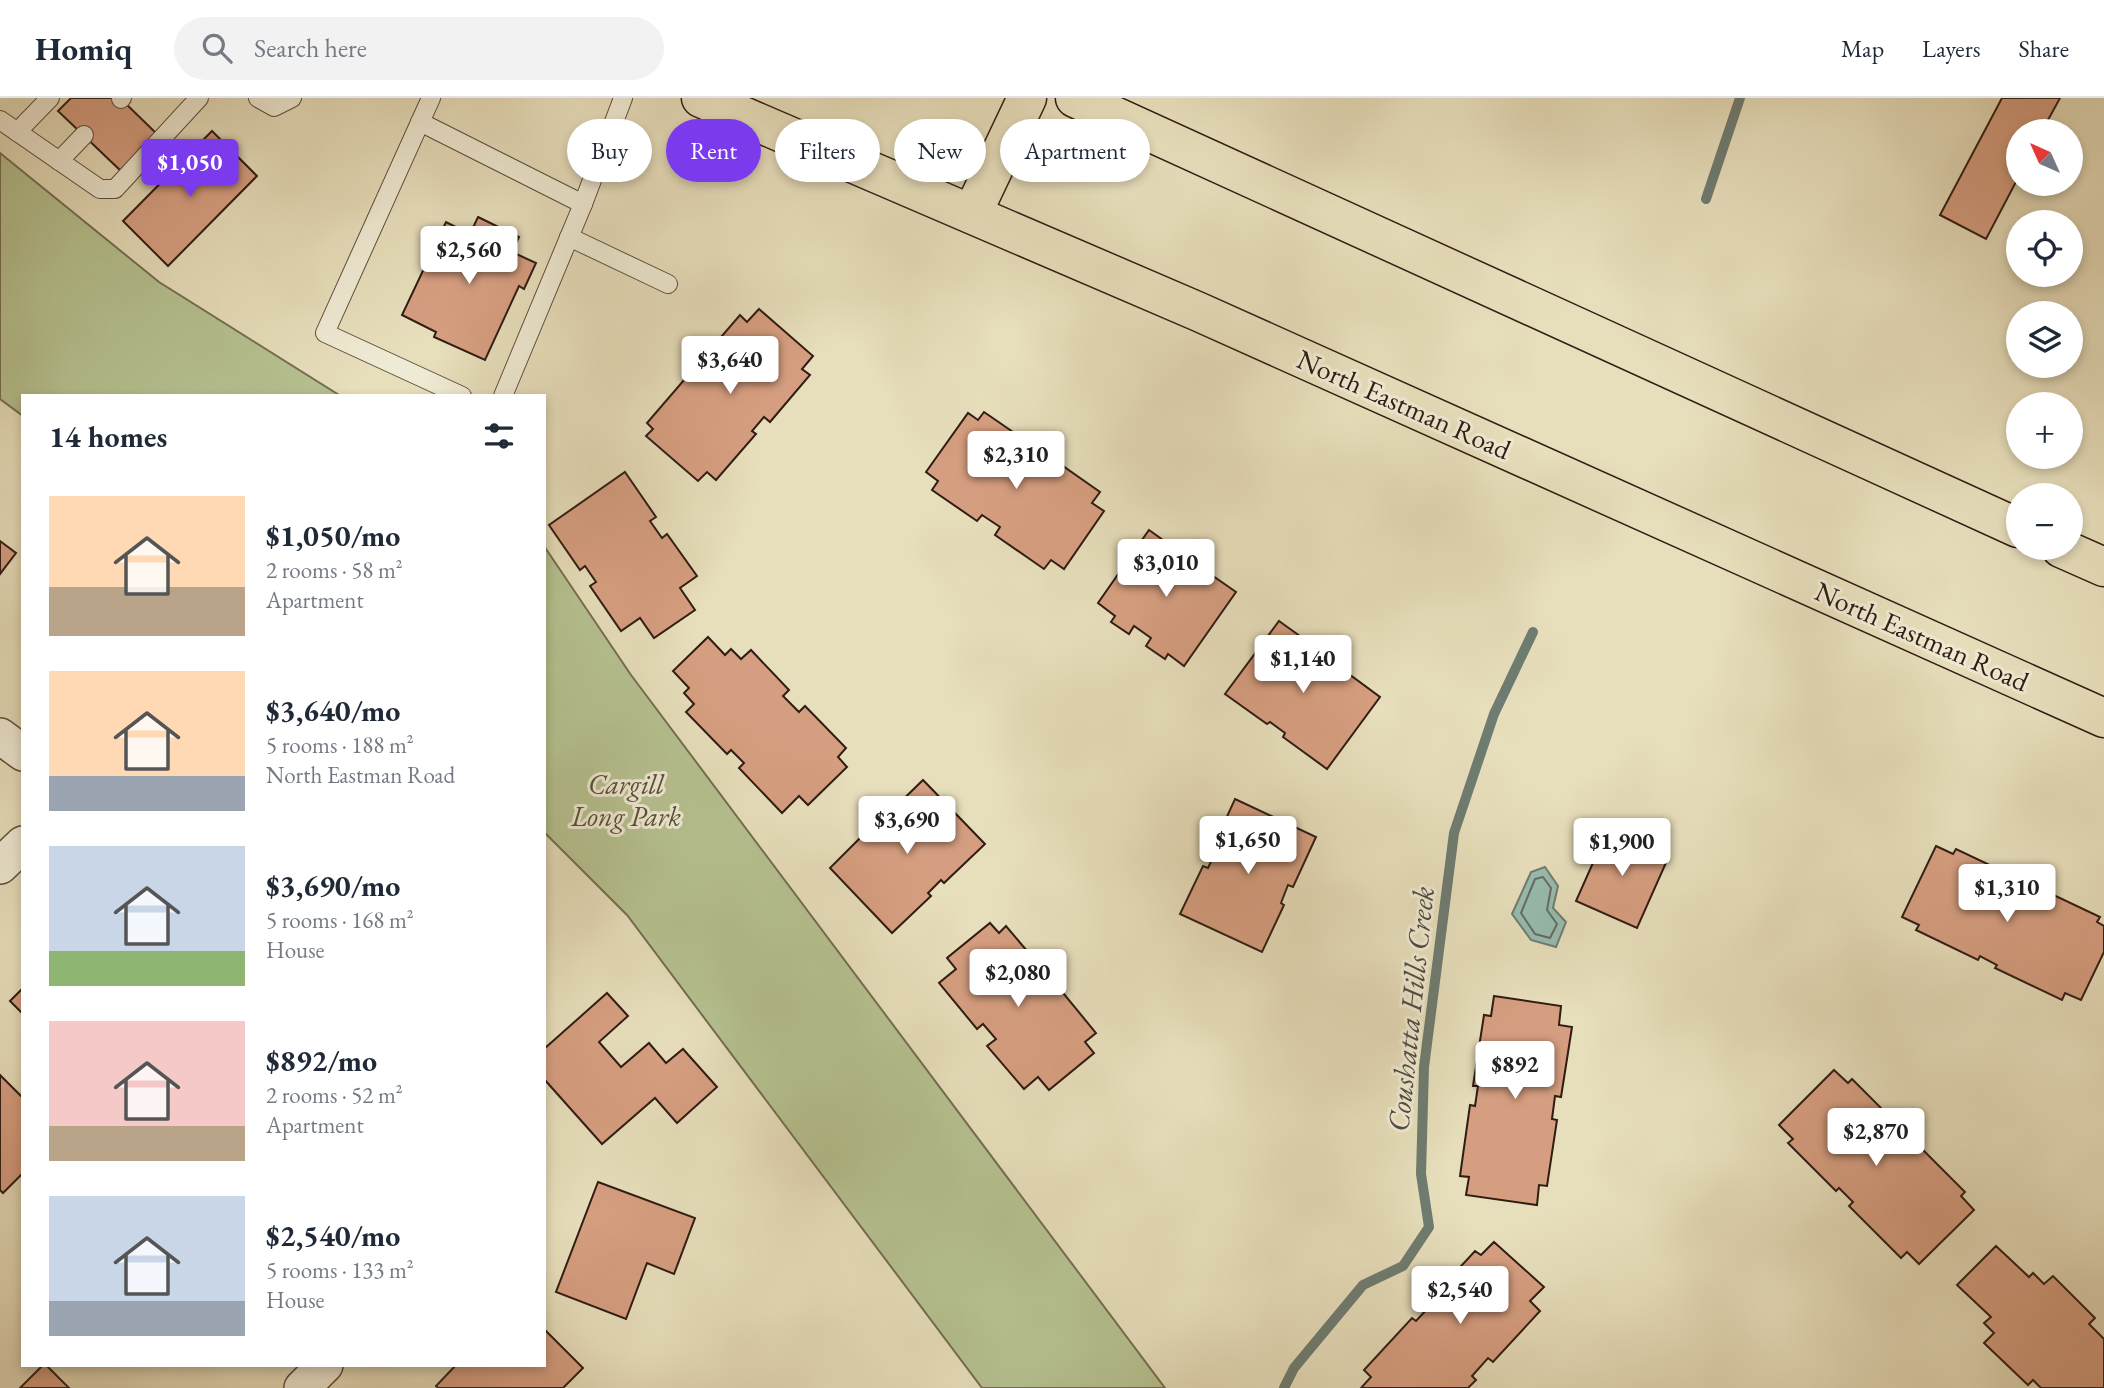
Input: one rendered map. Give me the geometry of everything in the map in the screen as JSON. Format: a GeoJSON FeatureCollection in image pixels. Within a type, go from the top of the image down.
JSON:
{"type":"FeatureCollection","features":[{"type":"Feature","properties":{"kind":"main road","name":"North Eastman Road"},"geometry":{"type":"LineString","coordinates":[[701,98],[1426,414],[2104,718]]}},
{"type":"Feature","properties":{"kind":"main road"},"geometry":{"type":"LineString","coordinates":[[972,214],[1027,98]]}},
{"type":"Feature","properties":{"kind":"main road"},"geometry":{"type":"LineString","coordinates":[[1075,98],[2006,523]]}},
{"type":"Feature","properties":{"kind":"main road"},"geometry":{"type":"LineString","coordinates":[[2083,558],[2104,567]]}},
{"type":"Feature","properties":{"kind":"street"},"geometry":{"type":"LineString","coordinates":[[0,736],[21,752]]}},
{"type":"Feature","properties":{"kind":"street"},"geometry":{"type":"LineString","coordinates":[[0,866],[21,846]]}},
{"type":"Feature","properties":{"kind":"street"},"geometry":{"type":"LineString","coordinates":[[302,1388],[323,1367]]}},
{"type":"Feature","properties":{"kind":"lane"},"geometry":{"type":"LineString","coordinates":[[18,132],[50,98]]}},
{"type":"Feature","properties":{"kind":"lane"},"geometry":{"type":"LineString","coordinates":[[0,120],[100,189],[115,189],[199,98]]}},
{"type":"Feature","properties":{"kind":"lane"},"geometry":{"type":"LineString","coordinates":[[258,98],[274,107],[292,98]]}},
{"type":"Feature","properties":{"kind":"lane"},"geometry":{"type":"LineString","coordinates":[[430,98],[325,333],[458,394]]}},
{"type":"Feature","properties":{"kind":"lane"},"geometry":{"type":"LineString","coordinates":[[504,394],[583,204],[623,98]]}},
{"type":"Feature","properties":{"kind":"lane"},"geometry":{"type":"LineString","coordinates":[[420,122],[583,204]]}},
{"type":"Feature","properties":{"kind":"lane"},"geometry":{"type":"LineString","coordinates":[[59,161],[84,135]]}},
{"type":"Feature","properties":{"kind":"lane"},"geometry":{"type":"LineString","coordinates":[[569,237],[668,284]]}},
{"type":"Feature","properties":{"kind":"green space"},"geometry":{"type":"Polygon","coordinates":[[[0,153],[159,282],[337,394],[21,394],[21,415],[0,399],[0,153]]]}},
{"type":"Feature","properties":{"kind":"green space","name":"Cargill Long Park"},"geometry":{"type":"Polygon","coordinates":[[[546,549],[631,675],[1165,1388],[982,1388],[627,915],[546,834],[546,549]]]}},
{"type":"Feature","properties":{"kind":"water"},"geometry":{"type":"Polygon","coordinates":[[[1545,867],[1558,886],[1553,908],[1566,922],[1556,947],[1531,940],[1512,914],[1531,872],[1545,867]]]}},
{"type":"Feature","properties":{"kind":"building"},"geometry":{"type":"Polygon","coordinates":[[[71,98],[120,98],[158,135],[122,172],[58,111],[71,98]]]}},
{"type":"Feature","properties":{"kind":"building"},"geometry":{"type":"Polygon","coordinates":[[[2002,98],[2060,98],[2049,119],[2006,119],[2006,196],[2009,196],[1986,239],[1940,215],[2002,98]]]}},
{"type":"Feature","properties":{"kind":"building"},"geometry":{"type":"Polygon","coordinates":[[[212,131],[257,176],[168,266],[123,221],[212,131]]]}},
{"type":"Feature","properties":{"kind":"building"},"geometry":{"type":"Polygon","coordinates":[[[478,217],[519,237],[512,252],[536,263],[524,289],[519,286],[485,360],[434,337],[436,332],[402,315],[446,222],[470,234],[478,217]]]}},
{"type":"Feature","properties":{"kind":"building"},"geometry":{"type":"Polygon","coordinates":[[[759,309],[813,356],[802,369],[810,375],[770,422],[764,417],[752,431],[756,434],[716,480],[707,472],[698,481],[646,436],[653,429],[647,423],[740,315],[747,322],[759,309]]]}},
{"type":"Feature","properties":{"kind":"building"},"geometry":{"type":"Polygon","coordinates":[[[984,412],[1032,445],[1028,451],[1046,463],[1050,457],[1100,492],[1092,503],[1104,511],[1064,569],[1051,560],[1044,569],[995,535],[1000,527],[982,515],[977,521],[932,490],[938,481],[926,472],[968,413],[978,420],[984,412]]]}},
{"type":"Feature","properties":{"kind":"building"},"geometry":{"type":"Polygon","coordinates":[[[625,472],[656,517],[650,521],[662,538],[667,534],[697,576],[680,588],[695,610],[654,638],[640,618],[621,631],[590,586],[596,582],[585,566],[580,570],[549,525],[625,472]]]}},
{"type":"Feature","properties":{"kind":"building"},"geometry":{"type":"Polygon","coordinates":[[[1149,530],[1184,555],[1181,559],[1198,571],[1200,567],[1236,592],[1184,666],[1168,654],[1165,659],[1146,646],[1151,638],[1134,626],[1129,634],[1111,622],[1115,616],[1098,603],[1149,530]]]}},
{"type":"Feature","properties":{"kind":"building"},"geometry":{"type":"Polygon","coordinates":[[[0,541],[16,553],[0,574],[0,541]]]}},
{"type":"Feature","properties":{"kind":"building"},"geometry":{"type":"Polygon","coordinates":[[[1279,621],[1322,652],[1318,657],[1336,670],[1338,666],[1380,697],[1327,769],[1283,737],[1285,733],[1270,722],[1267,724],[1225,694],[1279,621]]]}},
{"type":"Feature","properties":{"kind":"building"},"geometry":{"type":"Polygon","coordinates":[[[708,637],[725,655],[731,649],[741,659],[751,650],[789,690],[783,696],[799,712],[805,706],[846,748],[838,757],[847,767],[808,805],[799,796],[782,813],[739,768],[744,763],[731,750],[727,754],[686,712],[694,704],[684,693],[689,688],[673,671],[708,637]]]}},
{"type":"Feature","properties":{"kind":"building"},"geometry":{"type":"Polygon","coordinates":[[[923,780],[985,844],[944,883],[941,880],[928,893],[931,896],[892,933],[830,868],[868,830],[872,835],[888,820],[885,817],[923,780]]]}},
{"type":"Feature","properties":{"kind":"building"},"geometry":{"type":"Polygon","coordinates":[[[1235,799],[1316,837],[1293,887],[1288,885],[1281,903],[1284,905],[1262,952],[1180,914],[1203,866],[1208,868],[1217,849],[1213,847],[1235,799]]]}},
{"type":"Feature","properties":{"kind":"building"},"geometry":{"type":"Polygon","coordinates":[[[1608,829],[1669,856],[1637,928],[1576,901],[1608,829]]]}},
{"type":"Feature","properties":{"kind":"building"},"geometry":{"type":"Polygon","coordinates":[[[1936,846],[1953,854],[1956,849],[2015,877],[2013,882],[2037,893],[2039,888],[2100,917],[2097,922],[2104,926],[2104,952],[2081,1000],[2065,993],[2062,1000],[1995,968],[1997,965],[1980,956],[1978,960],[1916,930],[1919,925],[1902,917],[1936,846]]]}},
{"type":"Feature","properties":{"kind":"building"},"geometry":{"type":"Polygon","coordinates":[[[990,923],[999,933],[1006,926],[1044,971],[1038,975],[1053,993],[1059,988],[1096,1033],[1085,1042],[1094,1053],[1049,1090],[1038,1077],[1024,1089],[987,1046],[996,1039],[983,1024],[977,1029],[939,983],[956,969],[947,958],[990,923]]]}},
{"type":"Feature","properties":{"kind":"building"},"geometry":{"type":"Polygon","coordinates":[[[21,990],[21,1012],[10,1001],[21,990]]]}},
{"type":"Feature","properties":{"kind":"building"},"geometry":{"type":"Polygon","coordinates":[[[607,993],[628,1016],[599,1042],[621,1067],[649,1043],[666,1063],[683,1049],[717,1087],[677,1123],[655,1098],[602,1144],[546,1081],[546,1047],[607,993]]]}},
{"type":"Feature","properties":{"kind":"building"},"geometry":{"type":"Polygon","coordinates":[[[1494,996],[1561,1006],[1559,1025],[1572,1027],[1561,1097],[1555,1096],[1552,1119],[1557,1120],[1547,1186],[1539,1185],[1537,1205],[1466,1195],[1469,1177],[1460,1176],[1470,1105],[1475,1106],[1478,1086],[1473,1086],[1484,1015],[1491,1016],[1494,996]]]}},
{"type":"Feature","properties":{"kind":"building"},"geometry":{"type":"Polygon","coordinates":[[[1834,1070],[1848,1083],[1852,1079],[1898,1125],[1895,1129],[1913,1148],[1917,1144],[1965,1192],[1961,1196],[1974,1210],[1919,1264],[1907,1252],[1901,1258],[1849,1206],[1853,1202],[1839,1188],[1836,1191],[1788,1143],[1793,1139],[1779,1125],[1834,1070]]]}},
{"type":"Feature","properties":{"kind":"building"},"geometry":{"type":"Polygon","coordinates":[[[0,1075],[21,1096],[21,1175],[3,1193],[0,1190],[0,1075]]]}},
{"type":"Feature","properties":{"kind":"building"},"geometry":{"type":"Polygon","coordinates":[[[598,1182],[695,1218],[674,1274],[647,1263],[626,1319],[556,1292],[598,1182]]]}},
{"type":"Feature","properties":{"kind":"building"},"geometry":{"type":"Polygon","coordinates":[[[1494,1242],[1544,1287],[1530,1301],[1540,1311],[1493,1362],[1488,1358],[1472,1376],[1476,1380],[1468,1388],[1361,1388],[1371,1377],[1364,1370],[1412,1318],[1416,1321],[1429,1307],[1426,1304],[1475,1251],[1481,1255],[1494,1242]]]}},
{"type":"Feature","properties":{"kind":"building"},"geometry":{"type":"Polygon","coordinates":[[[1996,1246],[2029,1277],[2033,1273],[2044,1284],[2053,1276],[2095,1318],[2089,1324],[2104,1339],[2104,1388],[2041,1388],[2033,1380],[2028,1385],[1984,1343],[1994,1333],[1984,1323],[1991,1317],[1957,1285],[1996,1246]]]}},
{"type":"Feature","properties":{"kind":"building"},"geometry":{"type":"Polygon","coordinates":[[[546,1331],[583,1368],[563,1388],[436,1386],[454,1367],[546,1367],[546,1331]]]}},
{"type":"Feature","properties":{"kind":"building"},"geometry":{"type":"Polygon","coordinates":[[[41,1367],[48,1367],[69,1388],[20,1388],[41,1367]]]}},
{"type":"Feature","properties":{"kind":"waterway","name":"Coushatta Hills Creek"},"geometry":{"type":"LineString","coordinates":[[1706,199],[1740,98]]}},
{"type":"Feature","properties":{"kind":"waterway","name":"Coushatta Hills Creek"},"geometry":{"type":"LineString","coordinates":[[1284,1388],[1294,1368],[1363,1285],[1403,1266],[1429,1227],[1421,1174],[1424,1067],[1454,833],[1494,714],[1533,632]]}}]}
